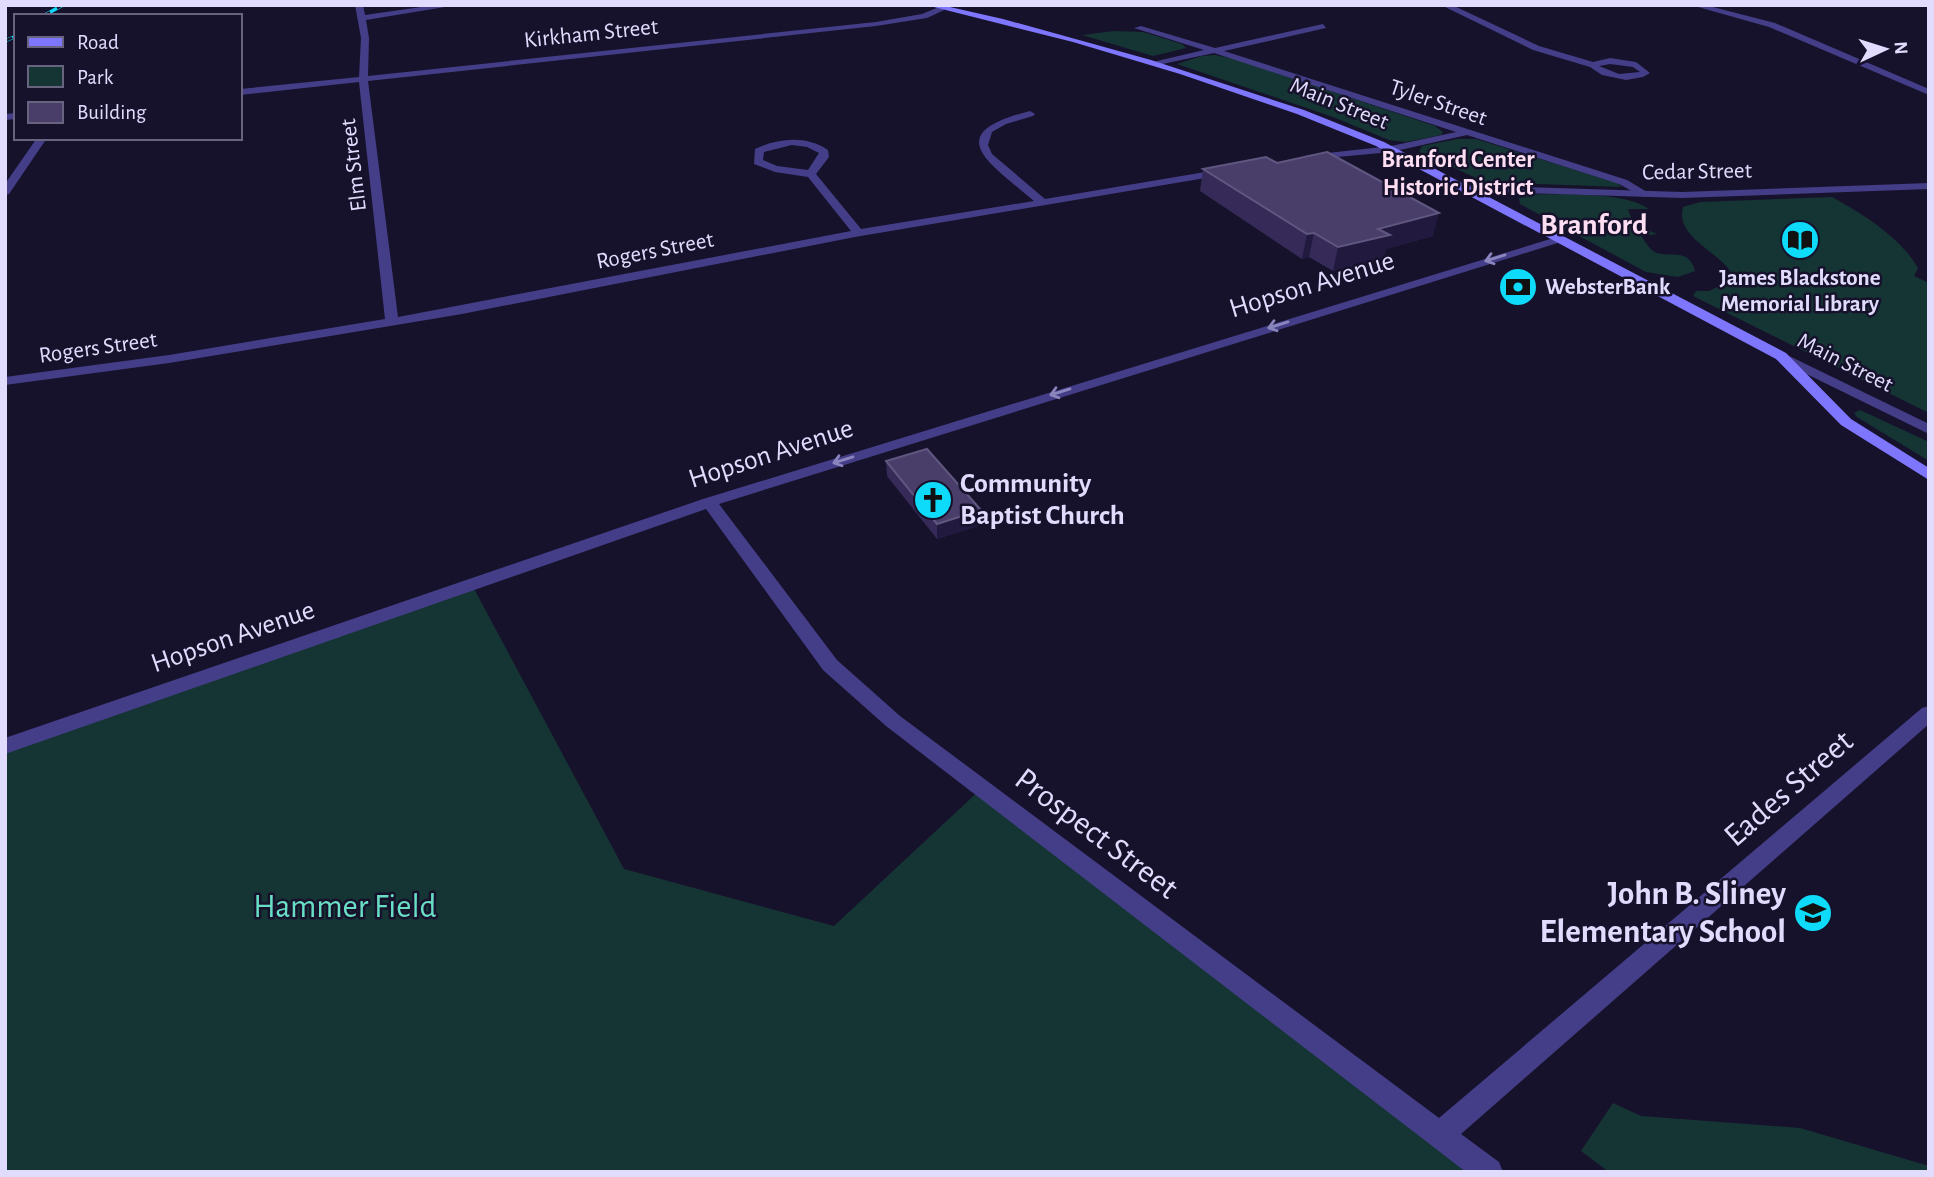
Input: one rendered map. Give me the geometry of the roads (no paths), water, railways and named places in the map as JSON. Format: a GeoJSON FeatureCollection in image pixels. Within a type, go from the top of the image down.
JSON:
{"type":"FeatureCollection","features":[{"type":"Feature","properties":{"kind":"main road","name":"Main Street"},"geometry":{"type":"LineString","coordinates":[[930,5],[948,7],[1156,64],[1290,108],[1368,138],[1781,356]]}},
{"type":"Feature","properties":{"kind":"main road"},"geometry":{"type":"LineString","coordinates":[[1781,356],[1846,422],[1929,475]]}},
{"type":"Feature","properties":{"kind":"street","name":"Elm Street"},"geometry":{"type":"LineString","coordinates":[[359,5],[365,38],[363,79],[392,321]]}},
{"type":"Feature","properties":{"kind":"street"},"geometry":{"type":"LineString","coordinates":[[362,18],[453,5]]}},
{"type":"Feature","properties":{"kind":"street"},"geometry":{"type":"LineString","coordinates":[[1445,5],[1536,48],[1594,65],[1601,72],[1632,77],[1646,73],[1642,68],[1628,63],[1603,61],[1594,65]]}},
{"type":"Feature","properties":{"kind":"street"},"geometry":{"type":"LineString","coordinates":[[1695,5],[1772,25],[1929,92]]}},
{"type":"Feature","properties":{"kind":"street","name":"Kirkham Street"},"geometry":{"type":"LineString","coordinates":[[242,92],[876,24],[924,16],[948,7]]}},
{"type":"Feature","properties":{"kind":"street"},"geometry":{"type":"LineString","coordinates":[[1156,64],[1323,26]]}},
{"type":"Feature","properties":{"kind":"street","name":"Tyler Street"},"geometry":{"type":"LineString","coordinates":[[1138,28],[1316,81],[1464,133],[1623,181],[1647,195]]}},
{"type":"Feature","properties":{"kind":"street"},"geometry":{"type":"LineString","coordinates":[[1030,114],[990,128],[984,135],[982,144],[987,155],[1043,203]]}},
{"type":"Feature","properties":{"kind":"street"},"geometry":{"type":"LineString","coordinates":[[1299,160],[1391,149],[1464,133]]}},
{"type":"Feature","properties":{"kind":"street"},"geometry":{"type":"LineString","coordinates":[[1312,158],[1324,150],[1368,138]]}},
{"type":"Feature","properties":{"kind":"street"},"geometry":{"type":"LineString","coordinates":[[5,192],[42,140]]}},
{"type":"Feature","properties":{"kind":"street"},"geometry":{"type":"LineString","coordinates":[[811,174],[824,157],[824,152],[819,147],[793,142],[759,151],[758,162],[765,166],[811,174],[859,234]]}},
{"type":"Feature","properties":{"kind":"street","name":"Rogers Street"},"geometry":{"type":"LineString","coordinates":[[5,381],[169,359],[392,321],[859,234],[1231,171]]}},
{"type":"Feature","properties":{"kind":"street","name":"Cedar Street"},"geometry":{"type":"LineString","coordinates":[[1466,188],[1547,188],[1647,195],[1929,186]]}},
{"type":"Feature","properties":{"kind":"street","name":"Hopson Avenue"},"geometry":{"type":"LineString","coordinates":[[5,746],[709,502],[1560,239]]}},
{"type":"Feature","properties":{"kind":"street","name":"Main Street"},"geometry":{"type":"LineString","coordinates":[[1781,356],[1929,430]]}},
{"type":"Feature","properties":{"kind":"street","name":"Prospect Street"},"geometry":{"type":"LineString","coordinates":[[709,502],[830,665],[893,721],[1489,1172]]}},
{"type":"Feature","properties":{"kind":"street","name":"Eades Street"},"geometry":{"type":"LineString","coordinates":[[1440,1136],[1929,713]]}},
{"type":"Feature","properties":{"kind":"railway"},"geometry":{"type":"LineString","coordinates":[[47,14],[63,5]]}},
{"type":"Feature","properties":{"kind":"railway"},"geometry":{"type":"LineString","coordinates":[[5,41],[14,37]]}},
{"type":"Feature","properties":{"kind":"place","name":"James Blackstone Memorial Library"},"geometry":{"type":"Point","coordinates":[1800,240]}},
{"type":"Feature","properties":{"kind":"place","name":"WebsterBank"},"geometry":{"type":"Point","coordinates":[1518,287]}},
{"type":"Feature","properties":{"kind":"place","name":"Community Baptist Church"},"geometry":{"type":"Point","coordinates":[933,500]}},
{"type":"Feature","properties":{"kind":"place","name":"John B. Sliney Elementary School"},"geometry":{"type":"Point","coordinates":[1813,913]}},
{"type":"Feature","properties":{"kind":"district","name":"Branford Center Historic District"},"geometry":{"type":"Point","coordinates":[1458,174]}},
{"type":"Feature","properties":{"kind":"district","name":"Branford"},"geometry":{"type":"Point","coordinates":[1594,225]}},
{"type":"Feature","properties":{"kind":"park label","name":"Hammer Field"},"geometry":{"type":"Point","coordinates":[345,907]}}]}
